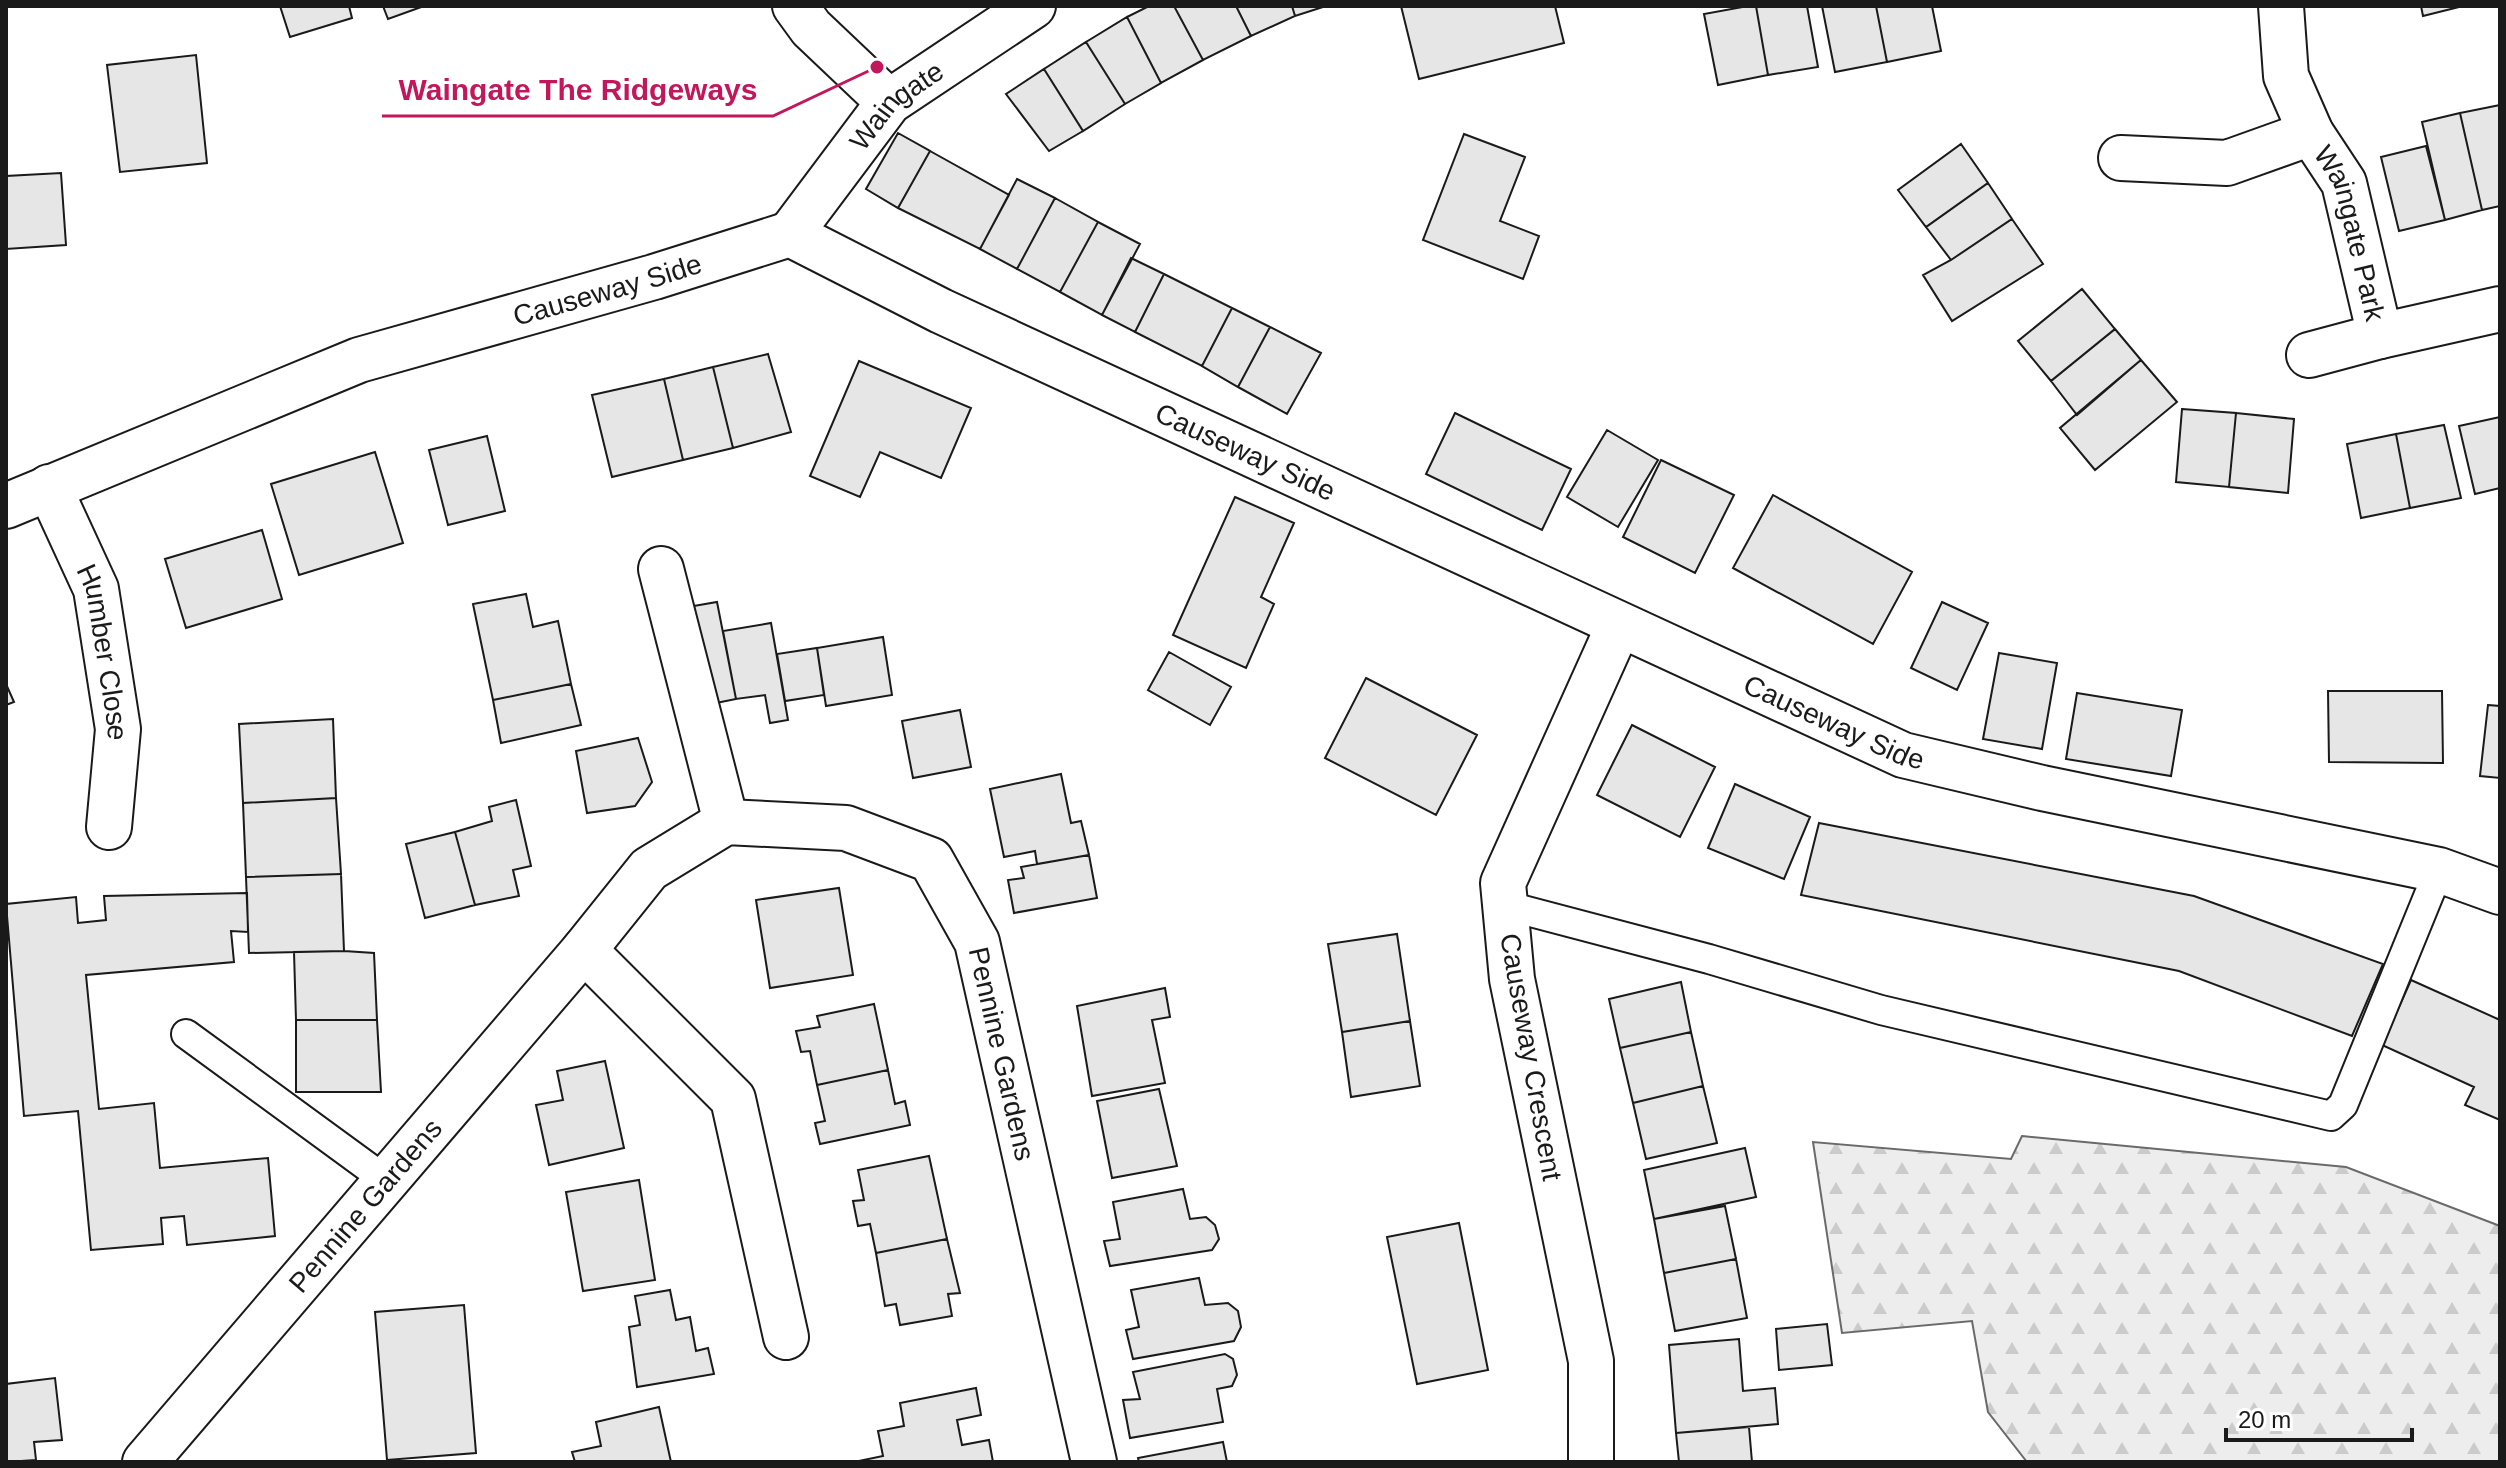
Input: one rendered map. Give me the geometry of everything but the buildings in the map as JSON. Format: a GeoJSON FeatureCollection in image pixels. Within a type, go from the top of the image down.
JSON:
{"type":"FeatureCollection","features":[{"type":"Feature","properties":{"kind":"street"},"geometry":{"type":"LineString","coordinates":[[795,6],[811,28],[889,102]]}},
{"type":"Feature","properties":{"kind":"street","name":"Waingate"},"geometry":{"type":"LineString","coordinates":[[790,234],[889,102],[1033,6]]}},
{"type":"Feature","properties":{"kind":"street","name":"Waingate Park"},"geometry":{"type":"LineString","coordinates":[[2281,6],[2286,76],[2311,133],[2344,183],[2380,336]]}},
{"type":"Feature","properties":{"kind":"street","name":"Waingate Park"},"geometry":{"type":"LineString","coordinates":[[2121,158],[2227,163],[2311,133]]}},
{"type":"Feature","properties":{"kind":"street","name":"Causeway Side"},"geometry":{"type":"LineString","coordinates":[[6,506],[359,360],[654,277],[790,234],[941,311],[1903,755],[2042,788],[2439,870],[2500,892]]}},
{"type":"Feature","properties":{"kind":"street","name":"Waingate Park"},"geometry":{"type":"LineString","coordinates":[[2309,355],[2500,309]]}},
{"type":"Feature","properties":{"kind":"street","name":"Humber Close"},"geometry":{"type":"LineString","coordinates":[[49,487],[96,589],[118,729],[109,827]]}},
{"type":"Feature","properties":{"kind":"street"},"geometry":{"type":"LineString","coordinates":[[661,569],[726,822]]}},
{"type":"Feature","properties":{"kind":"street","name":"Causeway Crescent"},"geometry":{"type":"LineString","coordinates":[[1591,1462],[1591,1361],[1512,979],[1503,883],[1619,625]]}},
{"type":"Feature","properties":{"kind":"street","name":"Pennine Gardens"},"geometry":{"type":"LineString","coordinates":[[145,1462],[584,950],[649,869],[726,822],[846,828],[931,860],[977,942],[1094,1462]]}},
{"type":"Feature","properties":{"kind":"street"},"geometry":{"type":"LineString","coordinates":[[584,950],[733,1099],[786,1337]]}},
{"type":"Feature","properties":{"kind":"lane"},"geometry":{"type":"LineString","coordinates":[[1504,905],[1709,959],[1881,1010],[2331,1116],[2343,1105],[2439,870]]}},
{"type":"Feature","properties":{"kind":"lane"},"geometry":{"type":"LineString","coordinates":[[186,1034],[387,1181]]}},
{"type":"Feature","properties":{"kind":"green space"},"geometry":{"type":"Polygon","coordinates":[[[2022,1136],[2346,1167],[2500,1226],[2500,1462],[2027,1462],[1988,1412],[1972,1321],[1842,1333],[1813,1142],[2011,1159],[2022,1136]]]}},
{"type":"Feature","properties":{"kind":"place","name":"Waingate The Ridgeways"},"geometry":{"type":"Point","coordinates":[877,67]}}]}
